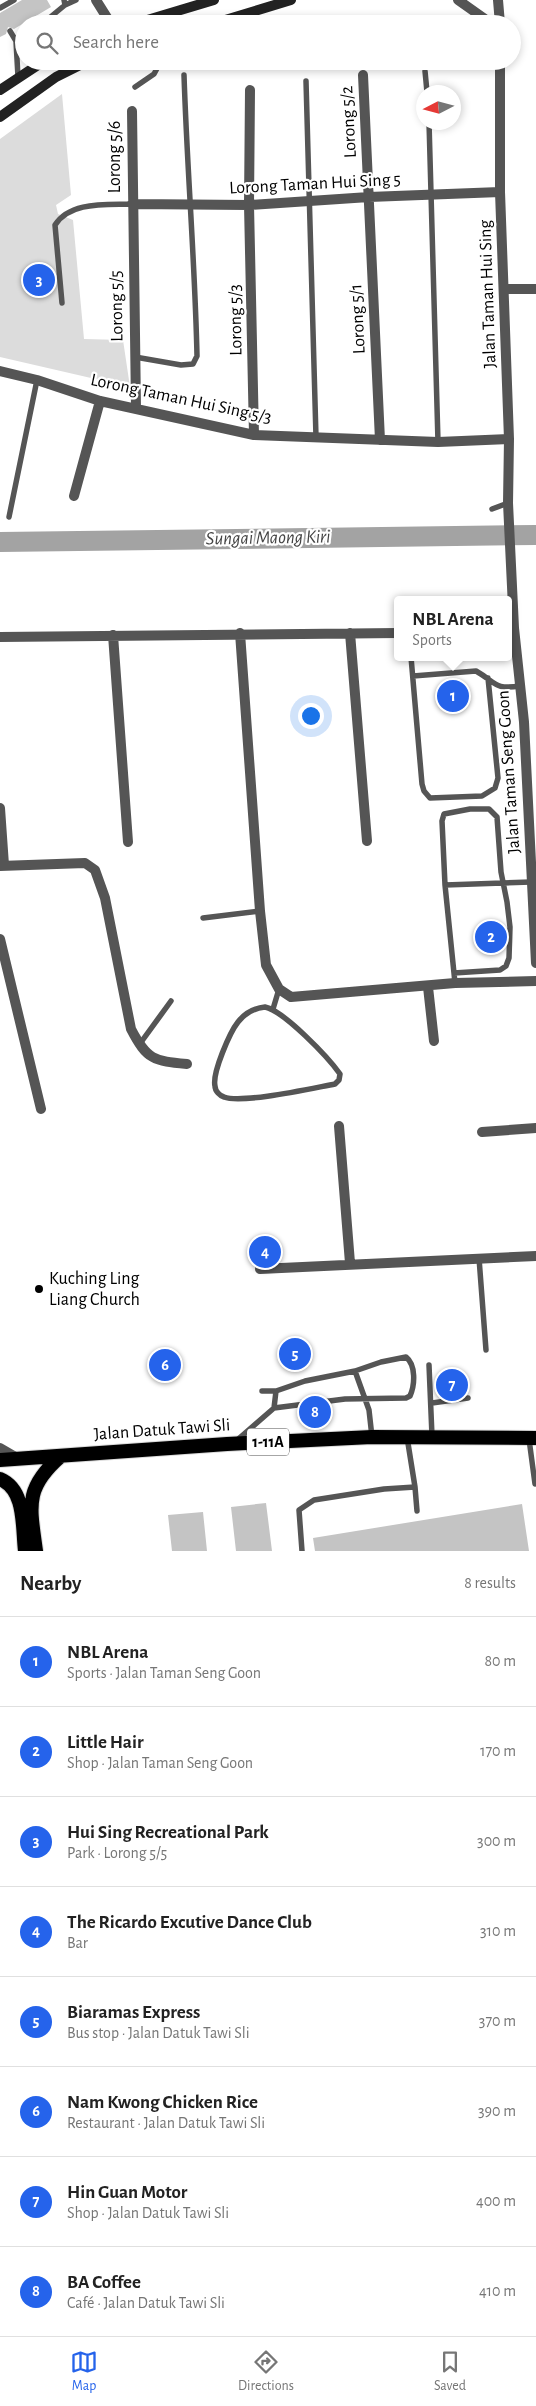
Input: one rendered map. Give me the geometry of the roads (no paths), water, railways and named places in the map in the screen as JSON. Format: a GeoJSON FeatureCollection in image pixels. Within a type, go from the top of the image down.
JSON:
{"type":"FeatureCollection","features":[{"type":"Feature","properties":{"kind":"highway","name":"Jalan Datuk Tawi Sli"},"geometry":{"type":"LineString","coordinates":[[0,1460],[233,1444],[372,1437],[532,1438]]}},
{"type":"Feature","properties":{"kind":"highway"},"geometry":{"type":"LineString","coordinates":[[36,1551],[33,1493],[44,1471],[61,1456]]}},
{"type":"Feature","properties":{"kind":"highway"},"geometry":{"type":"LineString","coordinates":[[0,1479],[14,1489],[20,1501],[25,1551]]}},
{"type":"Feature","properties":{"kind":"main road"},"geometry":{"type":"LineString","coordinates":[[164,15],[214,0]]}},
{"type":"Feature","properties":{"kind":"main road"},"geometry":{"type":"LineString","coordinates":[[258,15],[291,0]]}},
{"type":"Feature","properties":{"kind":"main road"},"geometry":{"type":"LineString","coordinates":[[0,90],[29,70]]}},
{"type":"Feature","properties":{"kind":"main road"},"geometry":{"type":"LineString","coordinates":[[0,117],[56,77],[70,70]]}},
{"type":"Feature","properties":{"kind":"street"},"geometry":{"type":"LineString","coordinates":[[96,0],[105,15]]}},
{"type":"Feature","properties":{"kind":"street"},"geometry":{"type":"LineString","coordinates":[[458,0],[479,15]]}},
{"type":"Feature","properties":{"kind":"street"},"geometry":{"type":"LineString","coordinates":[[498,0],[499,15]]}},
{"type":"Feature","properties":{"kind":"street","name":"Jalan Taman Hui Sing"},"geometry":{"type":"LineString","coordinates":[[500,70],[500,192],[505,289],[510,549]]}},
{"type":"Feature","properties":{"kind":"street","name":"Lorong 5/2"},"geometry":{"type":"LineString","coordinates":[[363,75],[369,197]]}},
{"type":"Feature","properties":{"kind":"street","name":"Lorong 5/3"},"geometry":{"type":"LineString","coordinates":[[250,90],[249,205],[254,435]]}},
{"type":"Feature","properties":{"kind":"street","name":"Lorong 5/6"},"geometry":{"type":"LineString","coordinates":[[132,111],[132,204]]}},
{"type":"Feature","properties":{"kind":"street","name":"Lorong Taman Hui Sing 5"},"geometry":{"type":"LineString","coordinates":[[132,204],[249,205],[369,197],[500,192]]}},
{"type":"Feature","properties":{"kind":"street","name":"Lorong 5/1"},"geometry":{"type":"LineString","coordinates":[[369,197],[380,440]]}},
{"type":"Feature","properties":{"kind":"street","name":"Lorong 5/5"},"geometry":{"type":"LineString","coordinates":[[132,204],[136,408]]}},
{"type":"Feature","properties":{"kind":"street"},"geometry":{"type":"LineString","coordinates":[[505,289],[536,289]]}},
{"type":"Feature","properties":{"kind":"street","name":"Lorong Taman Hui Sing 5/3"},"geometry":{"type":"LineString","coordinates":[[0,371],[37,380],[100,401],[254,435],[438,442],[509,439]]}},
{"type":"Feature","properties":{"kind":"street"},"geometry":{"type":"LineString","coordinates":[[74,496],[100,401]]}},
{"type":"Feature","properties":{"kind":"street","name":"Jalan Taman Seng Goon"},"geometry":{"type":"LineString","coordinates":[[510,549],[511,596]]}},
{"type":"Feature","properties":{"kind":"street"},"geometry":{"type":"LineString","coordinates":[[0,637],[240,633],[394,633]]}},
{"type":"Feature","properties":{"kind":"street"},"geometry":{"type":"LineString","coordinates":[[240,633],[260,912],[266,965],[279,989],[291,997],[428,987],[454,978],[536,981]]}},
{"type":"Feature","properties":{"kind":"street"},"geometry":{"type":"LineString","coordinates":[[350,633],[367,841]]}},
{"type":"Feature","properties":{"kind":"street","name":"Jalan Taman Seng Goon"},"geometry":{"type":"LineString","coordinates":[[512,634],[524,722],[536,963]]}},
{"type":"Feature","properties":{"kind":"street"},"geometry":{"type":"LineString","coordinates":[[113,635],[128,842]]}},
{"type":"Feature","properties":{"kind":"street"},"geometry":{"type":"LineString","coordinates":[[0,808],[2,865],[85,863],[95,870],[105,898],[131,1029],[139,1045],[159,1061],[187,1064]]}},
{"type":"Feature","properties":{"kind":"street"},"geometry":{"type":"LineString","coordinates":[[0,939],[41,1109]]}},
{"type":"Feature","properties":{"kind":"street"},"geometry":{"type":"LineString","coordinates":[[428,987],[434,1041]]}},
{"type":"Feature","properties":{"kind":"street"},"geometry":{"type":"LineString","coordinates":[[339,1126],[350,1263]]}},
{"type":"Feature","properties":{"kind":"street"},"geometry":{"type":"LineString","coordinates":[[482,1132],[536,1128]]}},
{"type":"Feature","properties":{"kind":"street"},"geometry":{"type":"LineString","coordinates":[[260,1269],[350,1263],[536,1256]]}},
{"type":"Feature","properties":{"kind":"street"},"geometry":{"type":"LineString","coordinates":[[0,1448],[19,1459]]}},
{"type":"Feature","properties":{"kind":"lane"},"geometry":{"type":"LineString","coordinates":[[0,8],[14,0]]}},
{"type":"Feature","properties":{"kind":"lane"},"geometry":{"type":"LineString","coordinates":[[51,15],[65,2],[76,0]]}},
{"type":"Feature","properties":{"kind":"lane"},"geometry":{"type":"LineString","coordinates":[[10,31],[15,39]]}},
{"type":"Feature","properties":{"kind":"lane"},"geometry":{"type":"LineString","coordinates":[[18,70],[18,77]]}},
{"type":"Feature","properties":{"kind":"lane"},"geometry":{"type":"LineString","coordinates":[[135,87],[154,74],[156,70]]}},
{"type":"Feature","properties":{"kind":"lane"},"geometry":{"type":"LineString","coordinates":[[425,71],[426,85]]}},
{"type":"Feature","properties":{"kind":"lane"},"geometry":{"type":"LineString","coordinates":[[135,357],[182,365],[193,364],[197,356],[195,277],[184,75]]}},
{"type":"Feature","properties":{"kind":"lane"},"geometry":{"type":"LineString","coordinates":[[306,81],[316,437]]}},
{"type":"Feature","properties":{"kind":"lane"},"geometry":{"type":"LineString","coordinates":[[429,130],[438,442]]}},
{"type":"Feature","properties":{"kind":"lane"},"geometry":{"type":"LineString","coordinates":[[62,303],[55,225],[59,218],[73,209],[132,204]]}},
{"type":"Feature","properties":{"kind":"lane"},"geometry":{"type":"LineString","coordinates":[[9,517],[37,380]]}},
{"type":"Feature","properties":{"kind":"lane"},"geometry":{"type":"LineString","coordinates":[[492,509],[508,503]]}},
{"type":"Feature","properties":{"kind":"lane"},"geometry":{"type":"LineString","coordinates":[[411,661],[422,784],[424,791],[430,798],[482,796],[490,794],[495,788],[498,778],[488,678]]}},
{"type":"Feature","properties":{"kind":"lane"},"geometry":{"type":"LineString","coordinates":[[413,676],[476,671],[497,686],[504,688],[520,686]]}},
{"type":"Feature","properties":{"kind":"lane"},"geometry":{"type":"LineString","coordinates":[[470,809],[489,809],[496,817],[503,883],[510,927],[509,958],[506,966],[500,970],[454,978],[442,836],[444,814],[470,809]]}},
{"type":"Feature","properties":{"kind":"lane"},"geometry":{"type":"LineString","coordinates":[[445,885],[531,882]]}},
{"type":"Feature","properties":{"kind":"lane"},"geometry":{"type":"LineString","coordinates":[[203,918],[260,912]]}},
{"type":"Feature","properties":{"kind":"lane"},"geometry":{"type":"LineString","coordinates":[[273,1009],[279,989]]}},
{"type":"Feature","properties":{"kind":"lane"},"geometry":{"type":"LineString","coordinates":[[139,1045],[171,1000]]}},
{"type":"Feature","properties":{"kind":"lane"},"geometry":{"type":"LineString","coordinates":[[259,1008],[273,1009],[328,1059],[340,1074],[339,1080],[335,1084],[278,1094],[224,1097],[214,1087],[226,1043],[238,1022],[251,1011],[259,1008]]}},
{"type":"Feature","properties":{"kind":"lane"},"geometry":{"type":"LineString","coordinates":[[480,1258],[486,1350]]}},
{"type":"Feature","properties":{"kind":"lane"},"geometry":{"type":"LineString","coordinates":[[233,1444],[274,1408],[345,1400],[410,1396],[414,1388],[412,1364],[406,1357],[401,1356],[355,1371],[305,1381],[276,1391],[262,1391]]}},
{"type":"Feature","properties":{"kind":"lane"},"geometry":{"type":"LineString","coordinates":[[429,1365],[432,1438]]}},
{"type":"Feature","properties":{"kind":"lane"},"geometry":{"type":"LineString","coordinates":[[355,1371],[372,1421],[372,1437]]}},
{"type":"Feature","properties":{"kind":"lane"},"geometry":{"type":"LineString","coordinates":[[274,1408],[276,1391]]}},
{"type":"Feature","properties":{"kind":"lane"},"geometry":{"type":"LineString","coordinates":[[432,1403],[468,1398]]}},
{"type":"Feature","properties":{"kind":"lane"},"geometry":{"type":"LineString","coordinates":[[407,1437],[417,1511]]}},
{"type":"Feature","properties":{"kind":"lane"},"geometry":{"type":"LineString","coordinates":[[532,1438],[534,1484]]}},
{"type":"Feature","properties":{"kind":"lane"},"geometry":{"type":"LineString","coordinates":[[302,1551],[298,1519],[299,1510],[306,1504],[314,1500],[384,1489],[415,1487]]}},
{"type":"Feature","properties":{"kind":"waterway","name":"Sungai Maong Kiri"},"geometry":{"type":"LineString","coordinates":[[0,542],[536,535]]}},
{"type":"Feature","properties":{"kind":"place","name":"Hui Sing Recreational Park"},"geometry":{"type":"Point","coordinates":[39,280]}},
{"type":"Feature","properties":{"kind":"place","name":"NBL Arena"},"geometry":{"type":"Point","coordinates":[453,696]}},
{"type":"Feature","properties":{"kind":"place","name":"Little Hair"},"geometry":{"type":"Point","coordinates":[491,937]}},
{"type":"Feature","properties":{"kind":"place","name":"The Ricardo Excutive Dance Club"},"geometry":{"type":"Point","coordinates":[265,1252]}},
{"type":"Feature","properties":{"kind":"place","name":"Kuching Ling Liang Church"},"geometry":{"type":"Point","coordinates":[39,1289]}},
{"type":"Feature","properties":{"kind":"place","name":"Biaramas Express"},"geometry":{"type":"Point","coordinates":[295,1354]}},
{"type":"Feature","properties":{"kind":"place","name":"Nam Kwong Chicken Rice"},"geometry":{"type":"Point","coordinates":[165,1365]}},
{"type":"Feature","properties":{"kind":"place","name":"Hin Guan Motor"},"geometry":{"type":"Point","coordinates":[452,1385]}},
{"type":"Feature","properties":{"kind":"place","name":"BA Coffee"},"geometry":{"type":"Point","coordinates":[315,1412]}}]}
